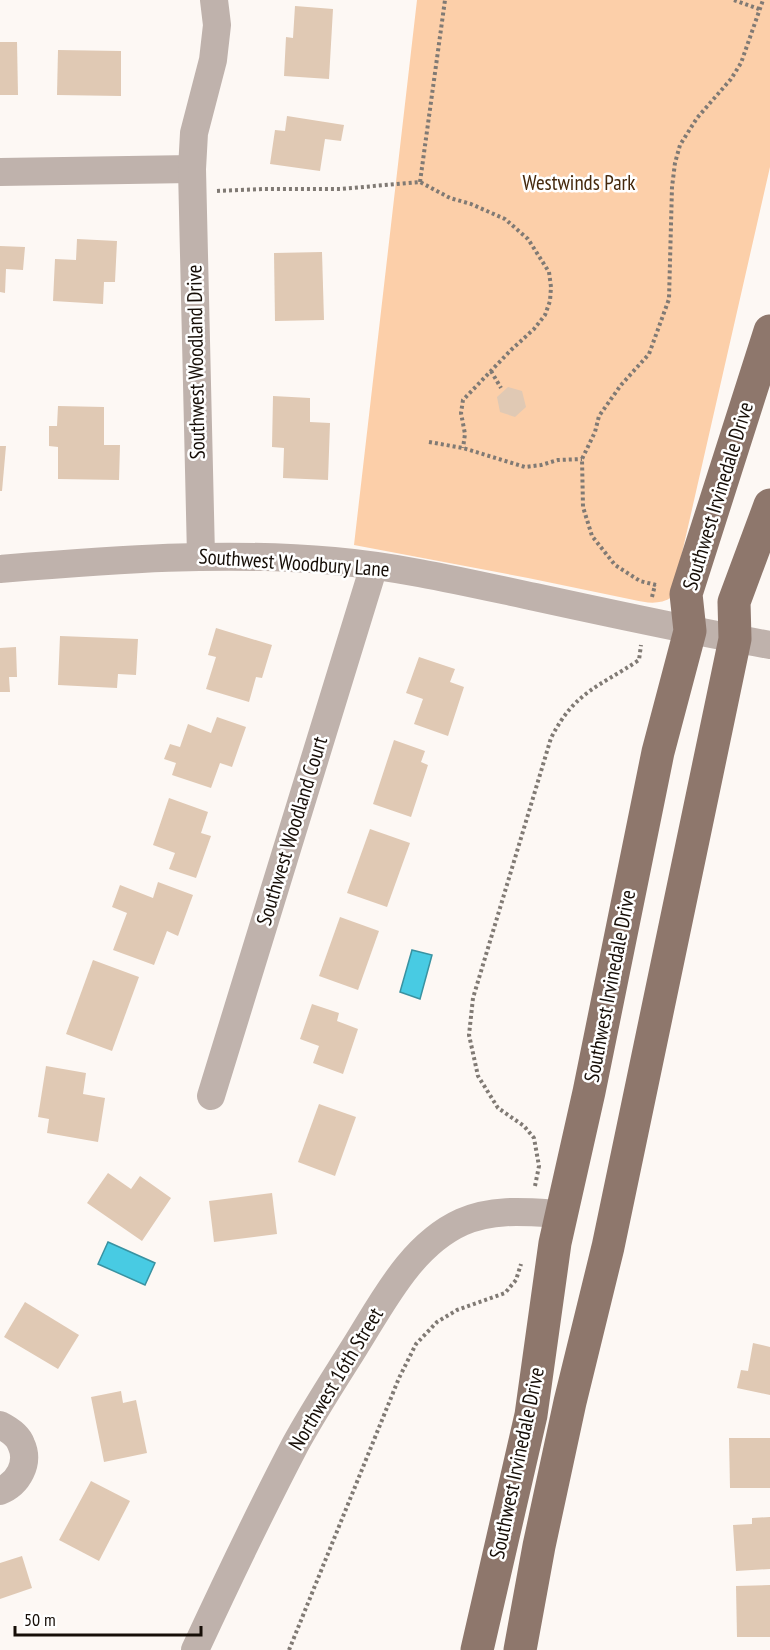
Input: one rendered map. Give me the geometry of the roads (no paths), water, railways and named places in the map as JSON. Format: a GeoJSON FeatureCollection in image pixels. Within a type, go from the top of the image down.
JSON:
{"type":"FeatureCollection","features":[{"type":"Feature","properties":{"kind":"main road","name":"Southwest Irvinedale Drive"},"geometry":{"type":"LineString","coordinates":[[477,1650],[531,1415],[555,1243],[545,1213],[589,1092],[658,752],[690,631],[686,594],[770,331]]}},
{"type":"Feature","properties":{"kind":"main road","name":"Southwest Irvinedale Drive"},"geometry":{"type":"LineString","coordinates":[[520,1650],[539,1546],[570,1402],[608,1247],[735,639],[734,602],[770,505]]}},
{"type":"Feature","properties":{"kind":"street","name":"Southwest Woodland Drive"},"geometry":{"type":"LineString","coordinates":[[201,556],[192,181],[194,133],[213,60],[217,25],[214,0]]}},
{"type":"Feature","properties":{"kind":"street"},"geometry":{"type":"LineString","coordinates":[[0,172],[192,181]]}},
{"type":"Feature","properties":{"kind":"street","name":"Southwest Woodbury Lane"},"geometry":{"type":"LineString","coordinates":[[0,569],[201,556],[258,556],[374,566],[456,580],[690,631],[770,645]]}},
{"type":"Feature","properties":{"kind":"street","name":"Southwest Woodland Court"},"geometry":{"type":"LineString","coordinates":[[211,1096],[374,566]]}},
{"type":"Feature","properties":{"kind":"street","name":"Northwest 16th Street"},"geometry":{"type":"LineString","coordinates":[[195,1650],[296,1444],[388,1293],[414,1259],[440,1235],[461,1222],[505,1211],[545,1213]]}},
{"type":"Feature","properties":{"kind":"street"},"geometry":{"type":"LineString","coordinates":[[0,1425],[12,1432],[21,1443],[24,1458],[22,1471],[14,1483],[0,1491]]}},
{"type":"Feature","properties":{"kind":"water"},"geometry":{"type":"Polygon","coordinates":[[[412,950],[432,955],[420,999],[400,992],[412,950]]]}},
{"type":"Feature","properties":{"kind":"water"},"geometry":{"type":"Polygon","coordinates":[[[108,1242],[155,1263],[145,1285],[98,1264],[108,1242]]]}},
{"type":"Feature","properties":{"kind":"park label","name":"Westwinds Park"},"geometry":{"type":"Point","coordinates":[579,183]}}]}
